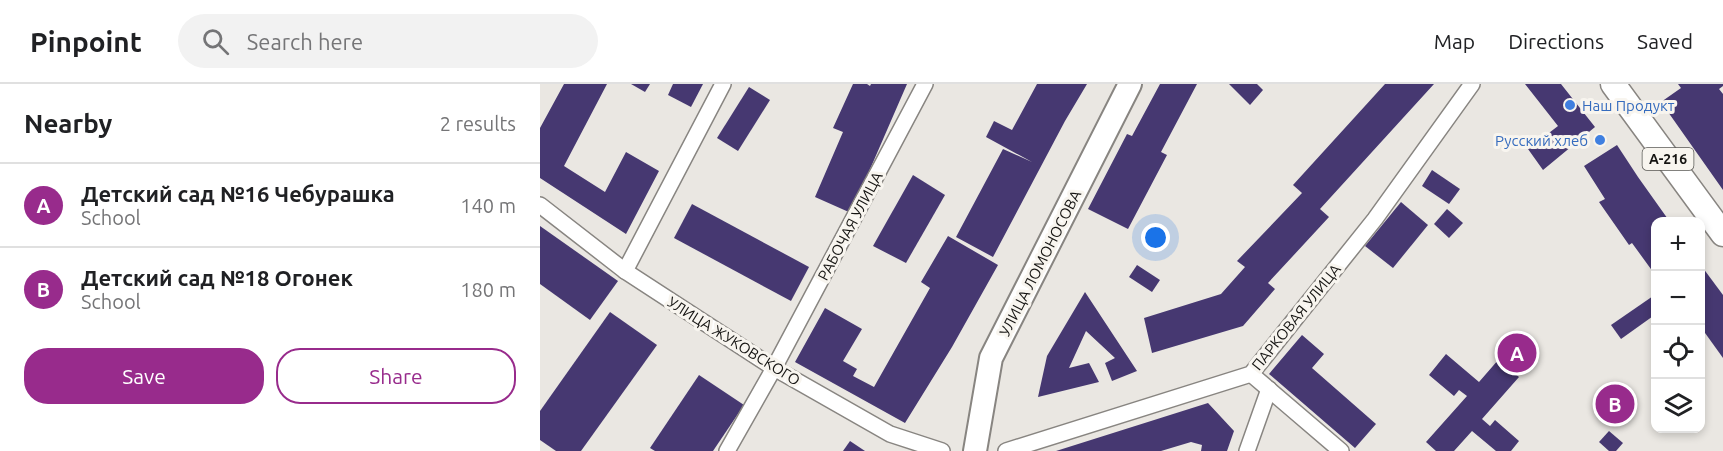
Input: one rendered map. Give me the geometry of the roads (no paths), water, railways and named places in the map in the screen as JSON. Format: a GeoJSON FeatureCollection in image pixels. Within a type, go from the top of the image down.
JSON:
{"type":"FeatureCollection","features":[{"type":"Feature","properties":{"kind":"main road","name":"А-216"},"geometry":{"type":"LineString","coordinates":[[1613,84],[1723,234]]}},
{"type":"Feature","properties":{"kind":"street"},"geometry":{"type":"LineString","coordinates":[[625,271],[723,84]]}},
{"type":"Feature","properties":{"kind":"street","name":"РАБОЧАЯ УЛИЦА"},"geometry":{"type":"LineString","coordinates":[[727,451],[774,368],[925,84]]}},
{"type":"Feature","properties":{"kind":"street","name":"УЛИЦА ЛОМОНОСОВА"},"geometry":{"type":"LineString","coordinates":[[975,451],[991,358],[1130,84]]}},
{"type":"Feature","properties":{"kind":"street","name":"ПАРКОВАЯ УЛИЦА"},"geometry":{"type":"LineString","coordinates":[[1006,451],[1251,374],[1375,219],[1472,84]]}},
{"type":"Feature","properties":{"kind":"street","name":"УЛИЦА ЖУКОВСКОГО"},"geometry":{"type":"LineString","coordinates":[[540,205],[625,271],[774,368],[890,434],[942,451]]}},
{"type":"Feature","properties":{"kind":"street"},"geometry":{"type":"LineString","coordinates":[[1251,374],[1341,451]]}},
{"type":"Feature","properties":{"kind":"street"},"geometry":{"type":"LineString","coordinates":[[1247,451],[1269,389]]}},
{"type":"Feature","properties":{"kind":"place","name":"Наш Продукт"},"geometry":{"type":"Point","coordinates":[1570,105]}},
{"type":"Feature","properties":{"kind":"place","name":"Русский хлеб"},"geometry":{"type":"Point","coordinates":[1600,140]}},
{"type":"Feature","properties":{"kind":"place","name":"Детский сад №16 Чебурашка"},"geometry":{"type":"Point","coordinates":[1517,353]}},
{"type":"Feature","properties":{"kind":"place","name":"Детский сад №18 Огонек"},"geometry":{"type":"Point","coordinates":[1615,404]}}]}
